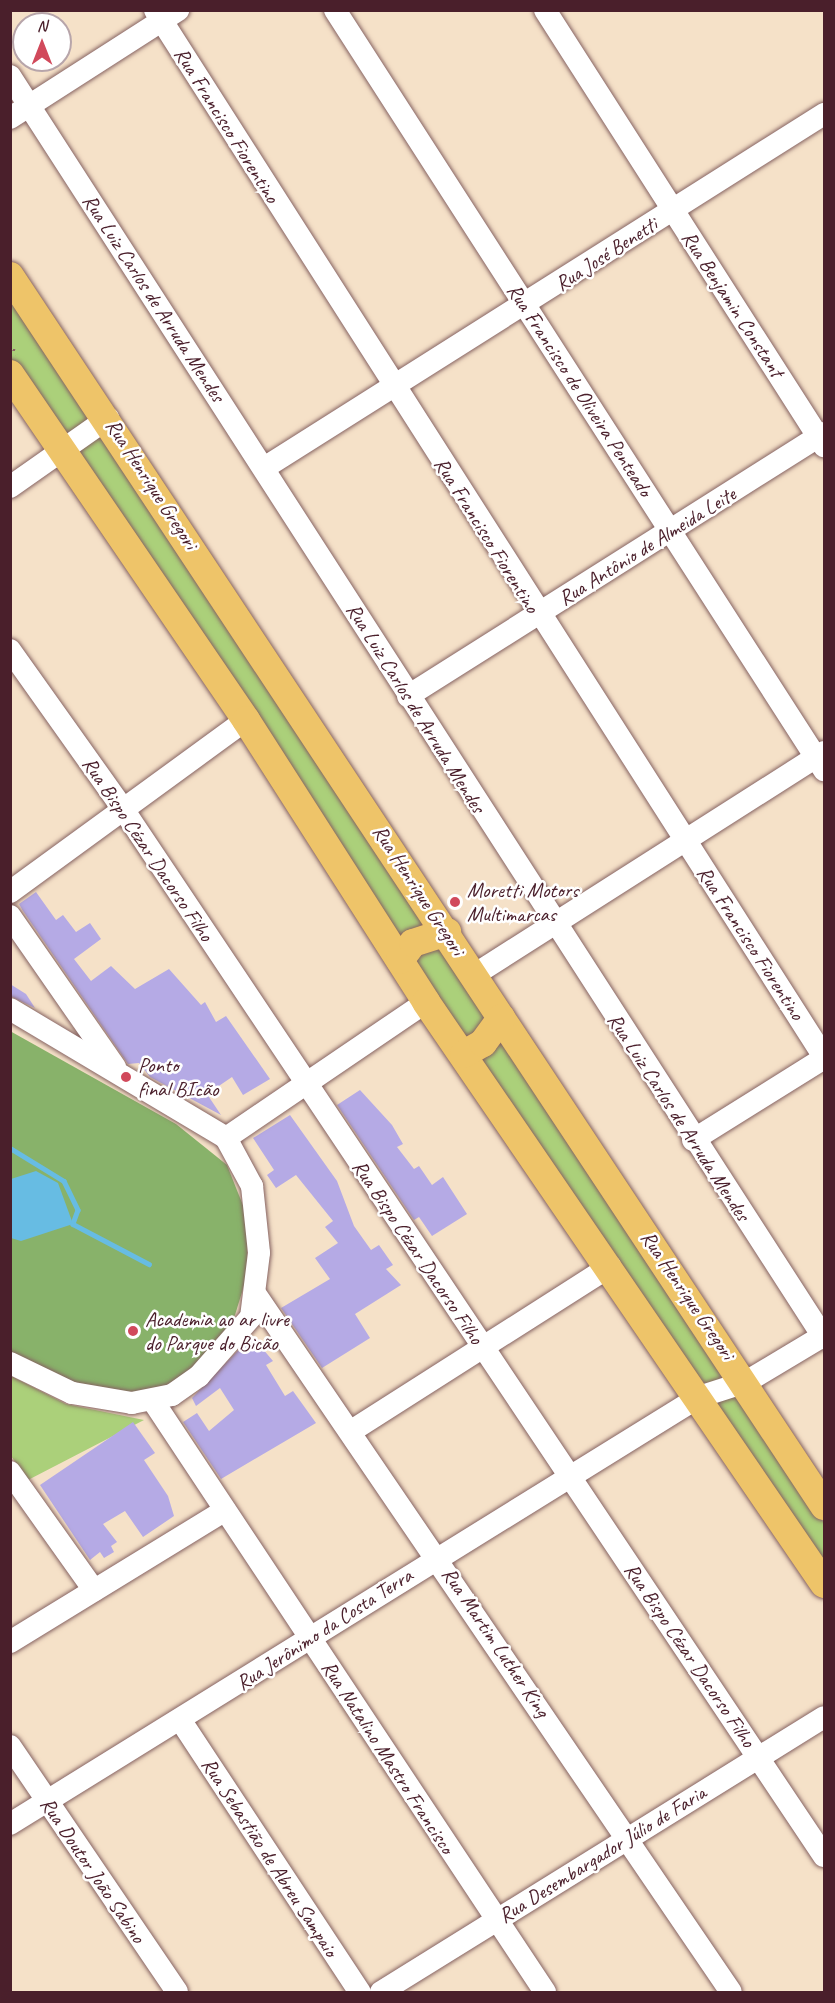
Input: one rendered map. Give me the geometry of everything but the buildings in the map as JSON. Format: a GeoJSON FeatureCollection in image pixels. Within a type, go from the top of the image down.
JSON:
{"type":"FeatureCollection","features":[{"type":"Feature","properties":{"kind":"main road","name":"Rua Henrique Gregori"},"geometry":{"type":"LineString","coordinates":[[10,276],[108,418],[447,932],[501,1018],[746,1382],[825,1506]]}},
{"type":"Feature","properties":{"kind":"main road"},"geometry":{"type":"LineString","coordinates":[[10,375],[246,720],[426,1002],[610,1266],[825,1584]]}},
{"type":"Feature","properties":{"kind":"main road"},"geometry":{"type":"LineString","coordinates":[[400,960],[413,943],[447,932]]}},
{"type":"Feature","properties":{"kind":"main road"},"geometry":{"type":"LineString","coordinates":[[464,1054],[483,1043],[501,1018]]}},
{"type":"Feature","properties":{"kind":"street","name":"Rua Francisco de Oliveira Penteado"},"geometry":{"type":"LineString","coordinates":[[334,10],[822,760]]}},
{"type":"Feature","properties":{"kind":"street","name":"Rua Benjamin Constant"},"geometry":{"type":"LineString","coordinates":[[544,10],[822,439]]}},
{"type":"Feature","properties":{"kind":"street"},"geometry":{"type":"LineString","coordinates":[[10,118],[165,14]]}},
{"type":"Feature","properties":{"kind":"street","name":"Rua Francisco Fiorentino"},"geometry":{"type":"LineString","coordinates":[[165,14],[393,387],[537,614],[825,1058]]}},
{"type":"Feature","properties":{"kind":"street","name":"Rua Luiz Carlos de Arruda Mendes"},"geometry":{"type":"LineString","coordinates":[[10,76],[264,468],[693,1140],[824,1337]]}},
{"type":"Feature","properties":{"kind":"street","name":"Rua José Benetti"},"geometry":{"type":"LineString","coordinates":[[264,468],[825,114]]}},
{"type":"Feature","properties":{"kind":"street"},"geometry":{"type":"LineString","coordinates":[[10,487],[108,418]]}},
{"type":"Feature","properties":{"kind":"street","name":"Rua Antônio de Almeida Leite"},"geometry":{"type":"LineString","coordinates":[[408,696],[822,439]]}},
{"type":"Feature","properties":{"kind":"street","name":"Rua Bispo Cézar Dacorso Filho"},"geometry":{"type":"LineString","coordinates":[[10,650],[123,809],[482,1348],[571,1476],[825,1856]]}},
{"type":"Feature","properties":{"kind":"street"},"geometry":{"type":"LineString","coordinates":[[10,892],[246,720]]}},
{"type":"Feature","properties":{"kind":"street"},"geometry":{"type":"LineString","coordinates":[[474,975],[685,841],[822,760]]}},
{"type":"Feature","properties":{"kind":"street"},"geometry":{"type":"LineString","coordinates":[[10,916],[120,1073]]}},
{"type":"Feature","properties":{"kind":"street"},"geometry":{"type":"LineString","coordinates":[[226,1138],[304,1082],[426,1002]]}},
{"type":"Feature","properties":{"kind":"street"},"geometry":{"type":"LineString","coordinates":[[10,1009],[226,1138],[252,1186],[259,1216],[256,1295],[251,1317],[236,1339],[199,1376],[153,1401],[72,1394],[10,1363]]}},
{"type":"Feature","properties":{"kind":"street"},"geometry":{"type":"LineString","coordinates":[[693,1140],[825,1058]]}},
{"type":"Feature","properties":{"kind":"street"},"geometry":{"type":"LineString","coordinates":[[353,1430],[610,1266]]}},
{"type":"Feature","properties":{"kind":"street","name":"Rua Martim Luther King"},"geometry":{"type":"LineString","coordinates":[[256,1295],[353,1430],[731,1992]]}},
{"type":"Feature","properties":{"kind":"street","name":"Rua Jerônimo da Costa Terra"},"geometry":{"type":"LineString","coordinates":[[10,1824],[181,1721],[438,1557],[699,1397],[746,1382],[824,1337]]}},
{"type":"Feature","properties":{"kind":"street","name":"Rua Natalino Mastro Francisco"},"geometry":{"type":"LineString","coordinates":[[153,1401],[545,1992]]}},
{"type":"Feature","properties":{"kind":"street"},"geometry":{"type":"LineString","coordinates":[[10,1472],[94,1590]]}},
{"type":"Feature","properties":{"kind":"street"},"geometry":{"type":"LineString","coordinates":[[10,1642],[225,1510]]}},
{"type":"Feature","properties":{"kind":"street","name":"Rua Desembargador Júlio de Faria"},"geometry":{"type":"LineString","coordinates":[[381,1992],[627,1837],[825,1717]]}},
{"type":"Feature","properties":{"kind":"street","name":"Rua Sebastião de Abreu Sampaio"},"geometry":{"type":"LineString","coordinates":[[181,1721],[360,1992]]}},
{"type":"Feature","properties":{"kind":"street","name":"Rua Doutor João Sabino"},"geometry":{"type":"LineString","coordinates":[[10,1746],[177,1992]]}},
{"type":"Feature","properties":{"kind":"green space"},"geometry":{"type":"Polygon","coordinates":[[[10,293],[824,1523],[824,1597],[11,361],[10,293]]]}},
{"type":"Feature","properties":{"kind":"green space"},"geometry":{"type":"Polygon","coordinates":[[[10,1031],[176,1124],[227,1165],[248,1218],[247,1276],[235,1315],[213,1351],[182,1379],[142,1395],[116,1397],[11,1359],[10,1031]]]}},
{"type":"Feature","properties":{"kind":"green space"},"geometry":{"type":"Polygon","coordinates":[[[11,1376],[66,1404],[144,1420],[28,1480],[11,1456],[11,1376]]]}},
{"type":"Feature","properties":{"kind":"water"},"geometry":{"type":"Polygon","coordinates":[[[36,1171],[58,1183],[73,1224],[21,1241],[11,1238],[11,1179],[36,1171]]]}},
{"type":"Feature","properties":{"kind":"waterway"},"geometry":{"type":"LineString","coordinates":[[10,1148],[64,1181],[78,1210],[73,1224],[149,1264]]}},
{"type":"Feature","properties":{"kind":"place","name":"Moretti Motors Multimarcas"},"geometry":{"type":"Point","coordinates":[455,902]}},
{"type":"Feature","properties":{"kind":"place","name":"Ponto final BIcão"},"geometry":{"type":"Point","coordinates":[126,1077]}},
{"type":"Feature","properties":{"kind":"place","name":"Academia ao ar livre do Parque do Bicão"},"geometry":{"type":"Point","coordinates":[133,1331]}}]}
